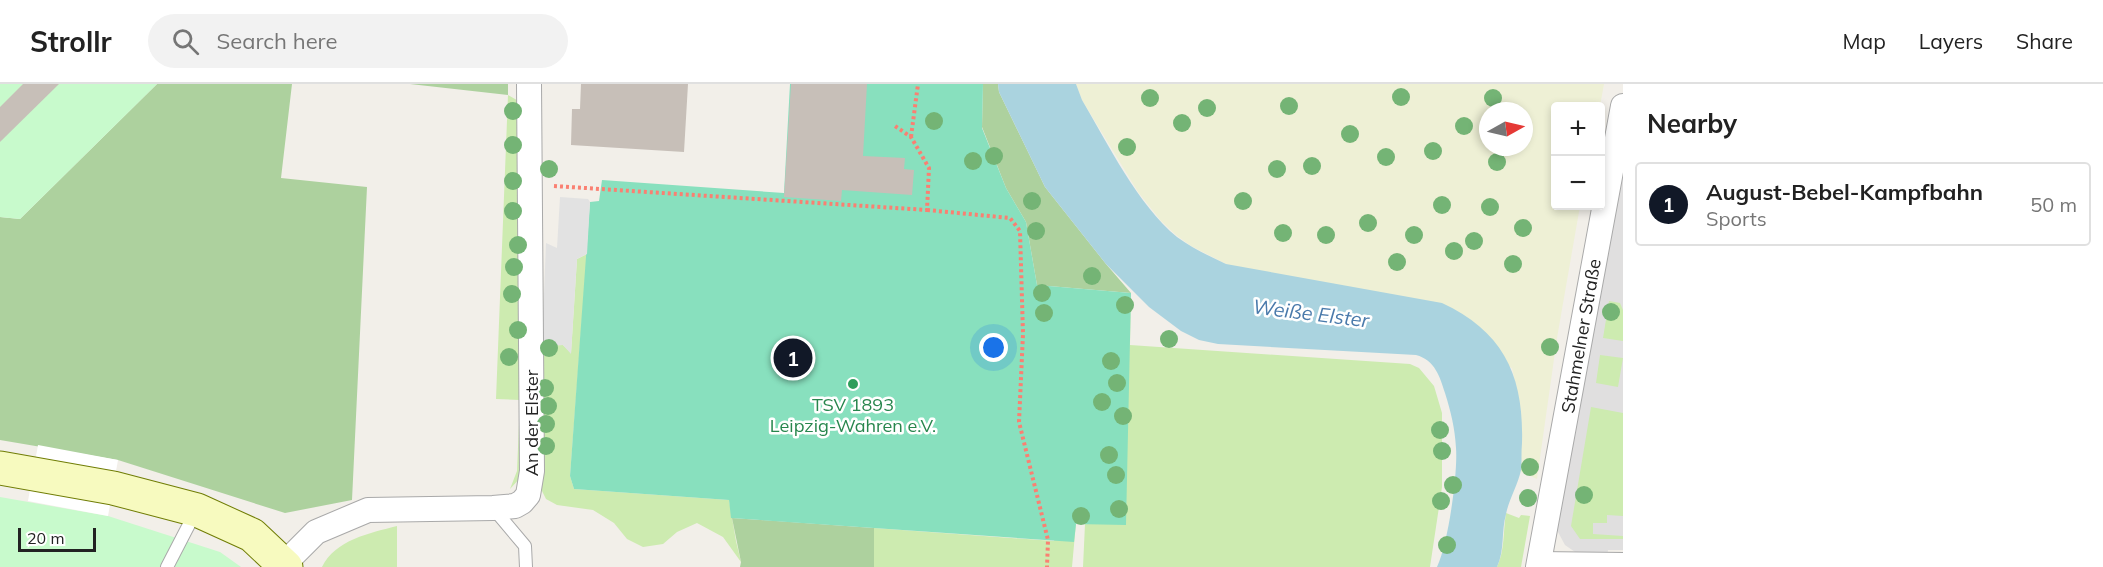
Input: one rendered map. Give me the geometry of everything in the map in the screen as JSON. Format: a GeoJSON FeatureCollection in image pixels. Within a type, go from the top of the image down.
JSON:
{"type":"FeatureCollection","features":[{"type":"Feature","properties":{"kind":"main road"},"geometry":{"type":"LineString","coordinates":[[0,468],[113,488],[197,510],[252,535],[285,565]]}},
{"type":"Feature","properties":{"kind":"street","name":"An der Elster"},"geometry":{"type":"LineString","coordinates":[[285,565],[316,532],[368,510],[493,508],[514,506],[528,495],[531,485],[529,84]]}},
{"type":"Feature","properties":{"kind":"street","name":"Stahmelner Straße"},"geometry":{"type":"LineString","coordinates":[[1538,565],[1623,106]]}},
{"type":"Feature","properties":{"kind":"street"},"geometry":{"type":"LineString","coordinates":[[1538,565],[1623,565]]}},
{"type":"Feature","properties":{"kind":"lane"},"geometry":{"type":"LineString","coordinates":[[493,508],[525,546],[526,567]]}},
{"type":"Feature","properties":{"kind":"lane"},"geometry":{"type":"LineString","coordinates":[[167,567],[197,510]]}},
{"type":"Feature","properties":{"kind":"path"},"geometry":{"type":"LineString","coordinates":[[911,137],[918,84]]}},
{"type":"Feature","properties":{"kind":"path"},"geometry":{"type":"LineString","coordinates":[[895,126],[911,137],[929,168],[927,210]]}},
{"type":"Feature","properties":{"kind":"path"},"geometry":{"type":"LineString","coordinates":[[530,183],[601,190],[927,210],[1011,218],[1020,231],[1023,334],[1019,422],[1048,540],[1047,567]]}},
{"type":"Feature","properties":{"kind":"shaded area"},"geometry":{"type":"Polygon","coordinates":[[[1623,167],[1623,550],[1608,550],[1607,557],[1578,554],[1565,545],[1558,532],[1558,522],[1623,167]]]}},
{"type":"Feature","properties":{"kind":"shaded area"},"geometry":{"type":"Polygon","coordinates":[[[560,197],[588,199],[590,202],[587,254],[577,259],[571,354],[563,345],[542,346],[546,243],[557,248],[560,197]]]}},
{"type":"Feature","properties":{"kind":"green space"},"geometry":{"type":"Polygon","coordinates":[[[0,84],[157,84],[20,219],[0,217],[0,84]]]}},
{"type":"Feature","properties":{"kind":"green space"},"geometry":{"type":"Polygon","coordinates":[[[157,84],[292,84],[281,178],[367,187],[352,500],[285,513],[118,460],[0,440],[0,217],[20,219],[157,84]]]}},
{"type":"Feature","properties":{"kind":"green space"},"geometry":{"type":"Polygon","coordinates":[[[410,84],[508,84],[508,95],[410,84]]]}},
{"type":"Feature","properties":{"kind":"green space","name":"TSV 1893 Leipzig-Wahren e.V."},"geometry":{"type":"Polygon","coordinates":[[[790,84],[983,84],[982,128],[1006,188],[1026,222],[1037,285],[1131,293],[1126,525],[1076,524],[1074,542],[731,518],[729,500],[574,489],[570,476],[590,202],[599,201],[602,180],[784,193],[790,84]]]}},
{"type":"Feature","properties":{"kind":"green space"},"geometry":{"type":"Polygon","coordinates":[[[983,84],[998,84],[999,92],[1045,187],[1131,293],[1037,285],[1026,222],[1006,188],[982,127],[983,84]]]}},
{"type":"Feature","properties":{"kind":"green space"},"geometry":{"type":"Polygon","coordinates":[[[1076,84],[1604,84],[1601,102],[1551,102],[1551,210],[1579,210],[1557,338],[1537,479],[1521,472],[1521,412],[1512,368],[1226,264],[1191,246],[1176,235],[1161,221],[1138,192],[1082,100],[1076,84]]]}},
{"type":"Feature","properties":{"kind":"green space"},"geometry":{"type":"Polygon","coordinates":[[[508,95],[522,103],[521,477],[510,489],[517,471],[520,400],[496,399],[508,95]]]}},
{"type":"Feature","properties":{"kind":"green space"},"geometry":{"type":"Polygon","coordinates":[[[587,254],[570,476],[574,489],[729,500],[741,562],[723,537],[697,523],[677,532],[663,544],[643,547],[627,539],[614,523],[593,510],[557,505],[546,499],[542,491],[542,346],[563,345],[571,353],[577,259],[587,254]]]}},
{"type":"Feature","properties":{"kind":"green space"},"geometry":{"type":"Polygon","coordinates":[[[1131,293],[1130,345],[1410,364],[1419,368],[1434,386],[1442,413],[1442,487],[1430,567],[1083,567],[1085,524],[1076,523],[1072,567],[874,567],[874,528],[1054,541],[1131,293]]]}},
{"type":"Feature","properties":{"kind":"green space"},"geometry":{"type":"Polygon","coordinates":[[[1609,301],[1620,303],[1623,310],[1623,341],[1603,338],[1609,301]]]}},
{"type":"Feature","properties":{"kind":"green space"},"geometry":{"type":"Polygon","coordinates":[[[1600,355],[1623,358],[1618,387],[1596,383],[1600,355]]]}},
{"type":"Feature","properties":{"kind":"green space"},"geometry":{"type":"Polygon","coordinates":[[[1591,407],[1623,413],[1623,516],[1607,515],[1607,523],[1593,523],[1593,534],[1623,536],[1623,539],[1580,539],[1571,526],[1591,407]]]}},
{"type":"Feature","properties":{"kind":"green space"},"geometry":{"type":"Polygon","coordinates":[[[0,497],[108,516],[220,552],[241,567],[0,567],[0,497]]]}},
{"type":"Feature","properties":{"kind":"green space"},"geometry":{"type":"Polygon","coordinates":[[[1506,513],[1519,518],[1521,515],[1530,516],[1521,567],[1497,567],[1503,547],[1506,513]]]}},
{"type":"Feature","properties":{"kind":"green space"},"geometry":{"type":"Polygon","coordinates":[[[732,518],[874,528],[874,567],[740,567],[732,518]]]}},
{"type":"Feature","properties":{"kind":"green space"},"geometry":{"type":"Polygon","coordinates":[[[397,526],[397,567],[322,567],[335,550],[344,544],[397,526]]]}},
{"type":"Feature","properties":{"kind":"water","name":"Weiße Elster"},"geometry":{"type":"Polygon","coordinates":[[[998,84],[1076,84],[1082,100],[1113,154],[1149,208],[1177,237],[1207,255],[1226,264],[1442,303],[1481,328],[1495,342],[1506,359],[1514,377],[1522,419],[1521,470],[1506,514],[1497,567],[1437,567],[1445,542],[1451,509],[1456,448],[1454,427],[1439,375],[1428,361],[1416,355],[1218,344],[1199,340],[1181,331],[1149,307],[1106,264],[1045,187],[999,92],[998,84]]]}},
{"type":"Feature","properties":{"kind":"pier"},"geometry":{"type":"Polygon","coordinates":[[[38,445],[118,460],[108,516],[28,501],[38,445]]]}},
{"type":"Feature","properties":{"kind":"building"},"geometry":{"type":"Polygon","coordinates":[[[23,84],[59,84],[0,142],[0,107],[23,84]]]}},
{"type":"Feature","properties":{"kind":"building"},"geometry":{"type":"Polygon","coordinates":[[[581,84],[688,84],[684,152],[571,145],[572,109],[580,109],[581,84]]]}},
{"type":"Feature","properties":{"kind":"building"},"geometry":{"type":"Polygon","coordinates":[[[791,84],[867,84],[863,156],[905,158],[904,169],[914,170],[912,195],[842,190],[841,201],[784,197],[791,84]]]}},
{"type":"Feature","properties":{"kind":"place","name":"August-Bebel-Kampfbahn"},"geometry":{"type":"Point","coordinates":[793,358]}},
{"type":"Feature","properties":{"kind":"place","name":"TSV 1893 Leipzig-Wahren e.V."},"geometry":{"type":"Point","coordinates":[853,384]}}]}
